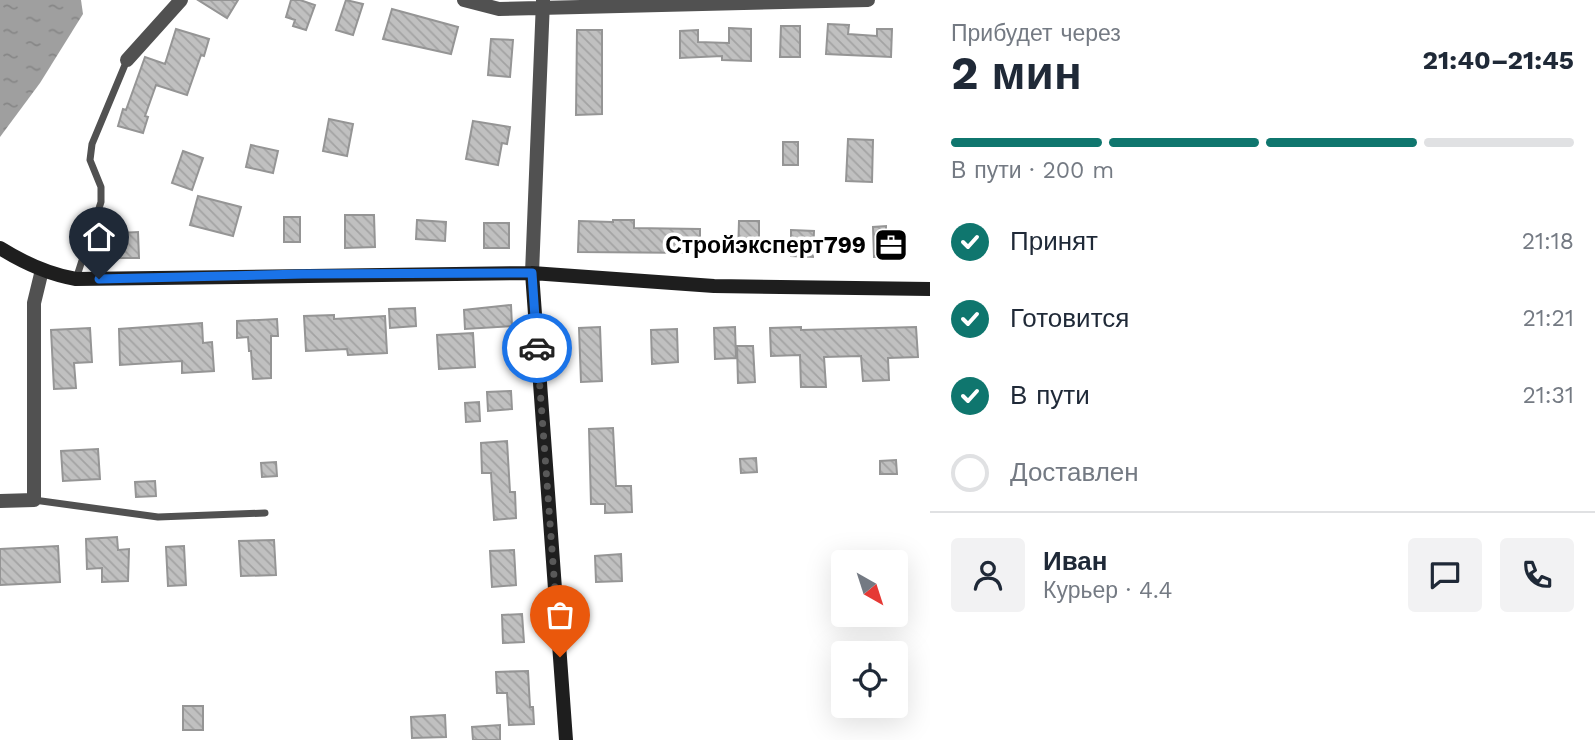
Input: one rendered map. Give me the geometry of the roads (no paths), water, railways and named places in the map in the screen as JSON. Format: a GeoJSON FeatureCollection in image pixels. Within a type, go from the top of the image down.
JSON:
{"type":"FeatureCollection","features":[{"type":"Feature","properties":{"kind":"street"},"geometry":{"type":"LineString","coordinates":[[127,60],[181,0]]}},
{"type":"Feature","properties":{"kind":"street"},"geometry":{"type":"LineString","coordinates":[[464,0],[499,9],[543,4],[868,0]]}},
{"type":"Feature","properties":{"kind":"street"},"geometry":{"type":"LineString","coordinates":[[543,4],[532,273],[566,740]]}},
{"type":"Feature","properties":{"kind":"street"},"geometry":{"type":"LineString","coordinates":[[0,248],[41,270],[76,279],[532,273],[714,285],[930,289]]}},
{"type":"Feature","properties":{"kind":"street"},"geometry":{"type":"LineString","coordinates":[[0,501],[34,500],[34,303],[41,270]]}},
{"type":"Feature","properties":{"kind":"lane"},"geometry":{"type":"LineString","coordinates":[[76,279],[100,202],[101,187],[90,160],[92,144],[127,60]]}},
{"type":"Feature","properties":{"kind":"lane"},"geometry":{"type":"LineString","coordinates":[[34,500],[158,517],[265,513]]}},
{"type":"Feature","properties":{"kind":"water"},"geometry":{"type":"Polygon","coordinates":[[[0,0],[81,0],[83,14],[40,83],[0,137],[0,0]]]}},
{"type":"Feature","properties":{"kind":"place","name":"Стройэксперт799"},"geometry":{"type":"Point","coordinates":[891,245]}}]}
